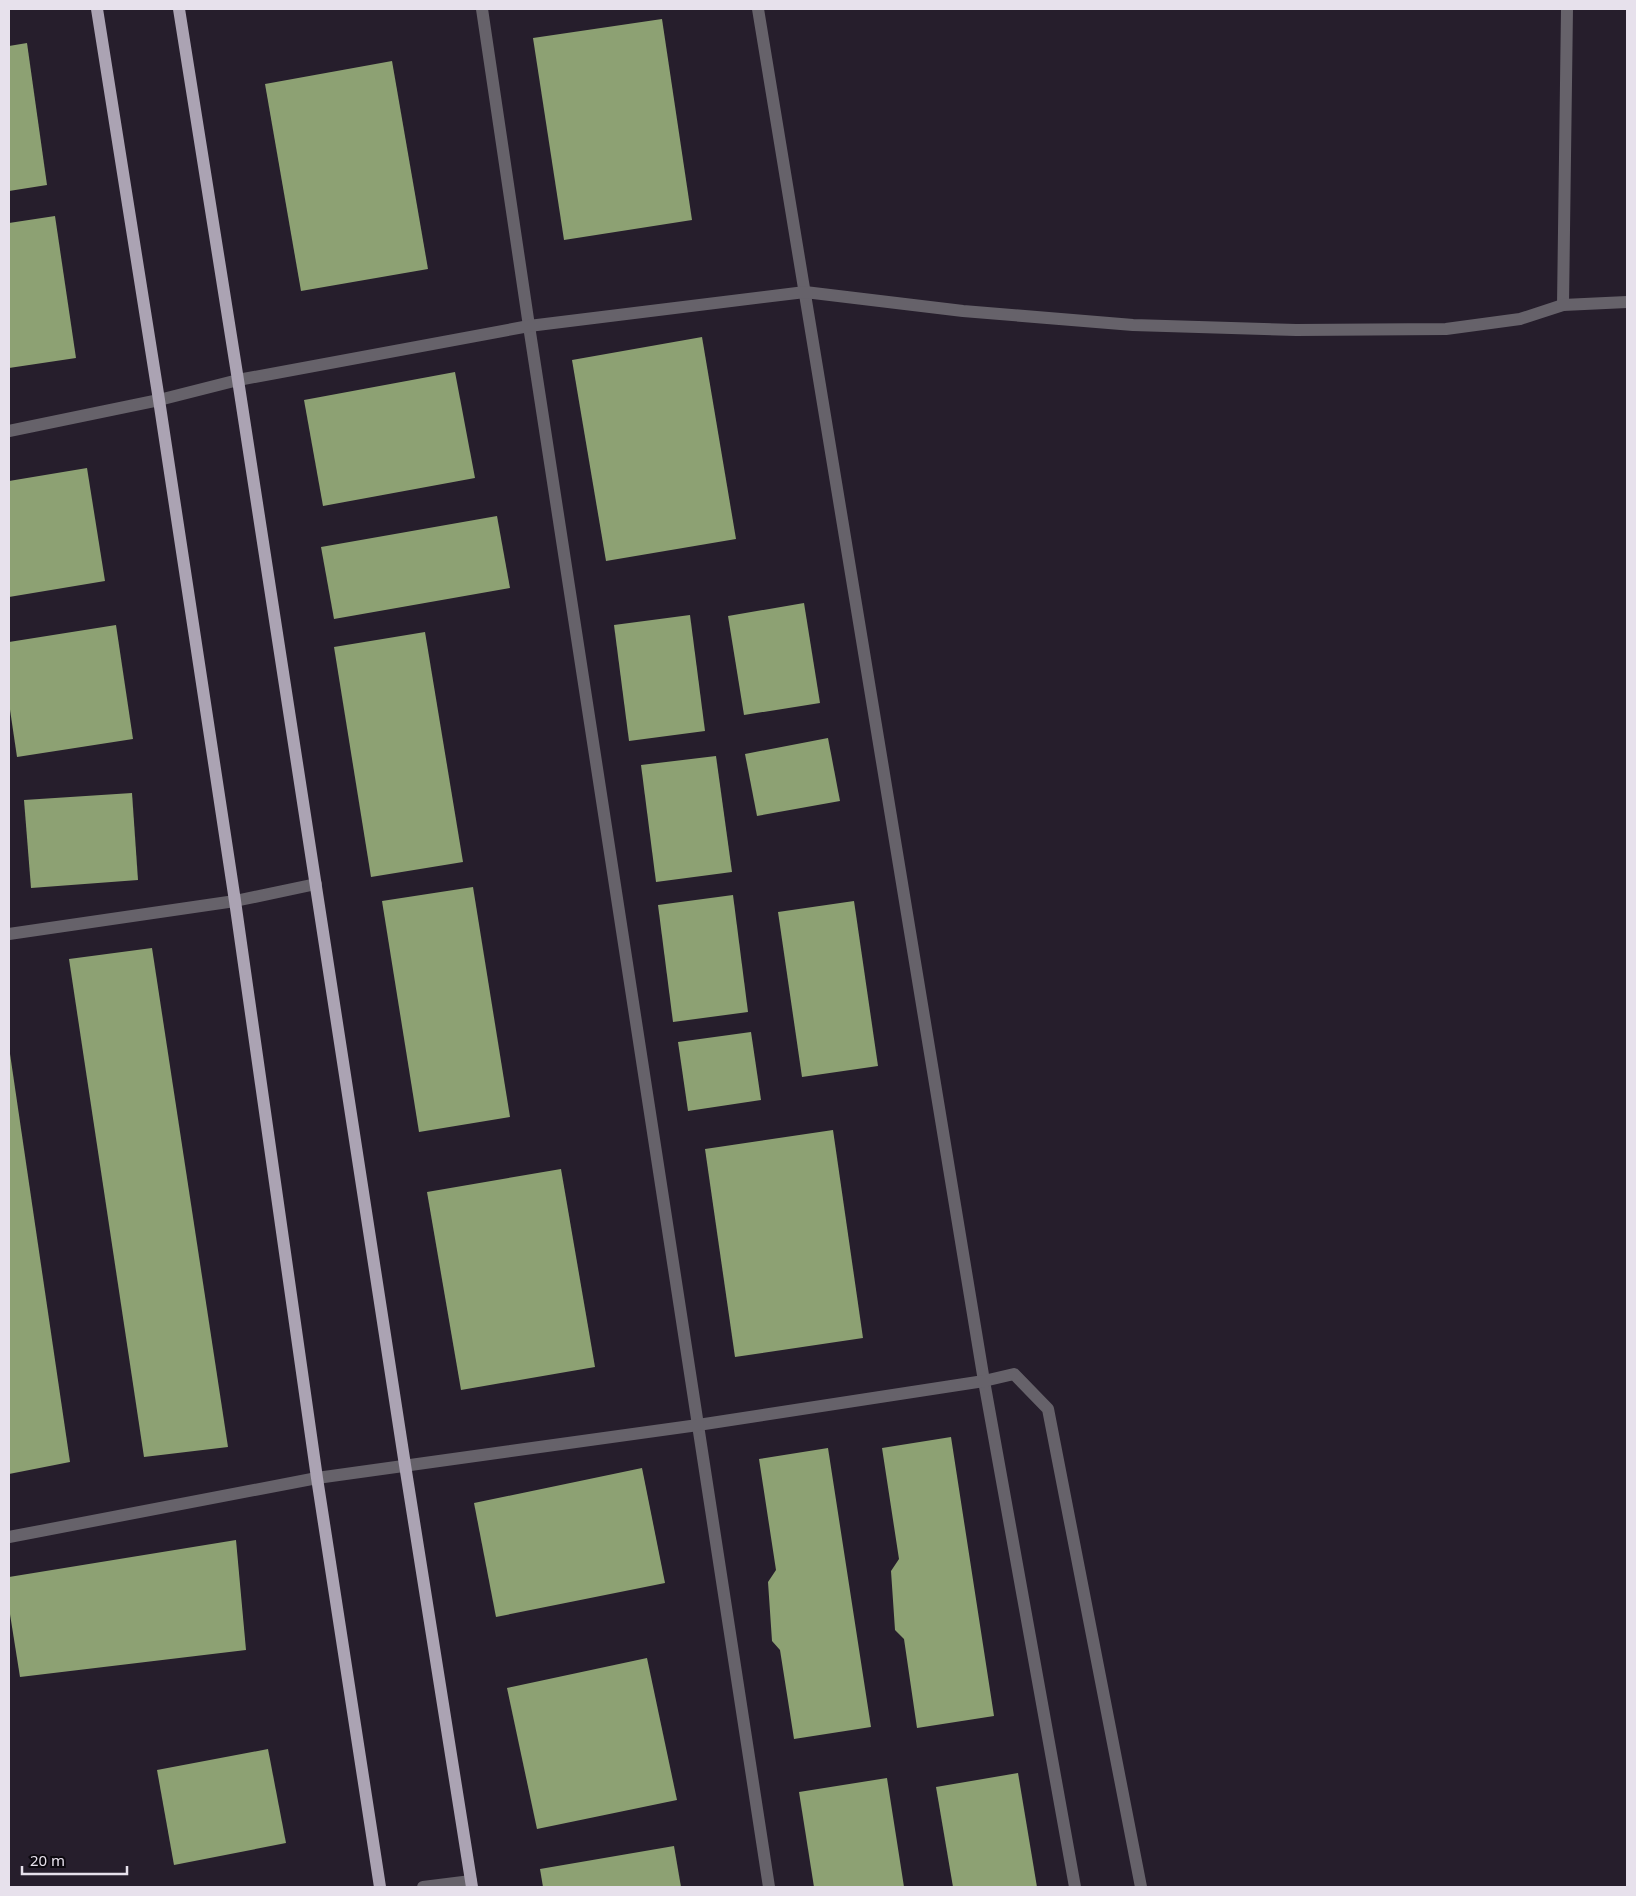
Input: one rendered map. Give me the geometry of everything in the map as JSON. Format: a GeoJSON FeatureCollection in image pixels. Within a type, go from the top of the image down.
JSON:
{"type":"FeatureCollection","features":[{"type":"Feature","properties":{"kind":"main road"},"geometry":{"type":"LineString","coordinates":[[97,9],[235,901],[318,1478],[380,1887]]}},
{"type":"Feature","properties":{"kind":"main road"},"geometry":{"type":"LineString","coordinates":[[179,9],[471,1884]]}},
{"type":"Feature","properties":{"kind":"street"},"geometry":{"type":"LineString","coordinates":[[482,9],[769,1887]]}},
{"type":"Feature","properties":{"kind":"street"},"geometry":{"type":"LineString","coordinates":[[758,9],[984,1381],[1075,1887]]}},
{"type":"Feature","properties":{"kind":"street"},"geometry":{"type":"LineString","coordinates":[[1563,305],[1567,9]]}},
{"type":"Feature","properties":{"kind":"street"},"geometry":{"type":"LineString","coordinates":[[9,431],[159,400],[238,380],[529,326],[805,292],[963,311],[1133,326],[1296,330],[1446,329],[1520,319],[1563,305],[1627,302]]}},
{"type":"Feature","properties":{"kind":"street"},"geometry":{"type":"LineString","coordinates":[[9,934],[235,901],[316,884]]}},
{"type":"Feature","properties":{"kind":"street"},"geometry":{"type":"LineString","coordinates":[[9,1537],[318,1478],[698,1425],[984,1381],[1014,1374],[1048,1409],[1141,1887]]}},
{"type":"Feature","properties":{"kind":"street"},"geometry":{"type":"LineString","coordinates":[[424,1887],[471,1884]]}},
{"type":"Feature","properties":{"kind":"building"},"geometry":{"type":"Polygon","coordinates":[[[662,19],[692,220],[564,240],[533,38],[662,19]]]}},
{"type":"Feature","properties":{"kind":"building"},"geometry":{"type":"Polygon","coordinates":[[[27,43],[47,185],[9,191],[9,46],[27,43]]]}},
{"type":"Feature","properties":{"kind":"building"},"geometry":{"type":"Polygon","coordinates":[[[392,61],[428,269],[301,291],[265,84],[392,61]]]}},
{"type":"Feature","properties":{"kind":"building"},"geometry":{"type":"Polygon","coordinates":[[[55,216],[76,358],[9,368],[9,223],[55,216]]]}},
{"type":"Feature","properties":{"kind":"building"},"geometry":{"type":"Polygon","coordinates":[[[702,337],[736,539],[606,561],[572,360],[702,337]]]}},
{"type":"Feature","properties":{"kind":"building"},"geometry":{"type":"Polygon","coordinates":[[[455,372],[475,478],[323,506],[304,400],[455,372]]]}},
{"type":"Feature","properties":{"kind":"building"},"geometry":{"type":"Polygon","coordinates":[[[87,468],[105,581],[9,597],[9,481],[87,468]]]}},
{"type":"Feature","properties":{"kind":"building"},"geometry":{"type":"Polygon","coordinates":[[[497,516],[510,588],[334,619],[321,547],[497,516]]]}},
{"type":"Feature","properties":{"kind":"building"},"geometry":{"type":"Polygon","coordinates":[[[804,603],[820,703],[744,715],[728,616],[804,603]]]}},
{"type":"Feature","properties":{"kind":"building"},"geometry":{"type":"Polygon","coordinates":[[[690,615],[705,731],[629,741],[614,625],[690,615]]]}},
{"type":"Feature","properties":{"kind":"building"},"geometry":{"type":"Polygon","coordinates":[[[116,625],[133,739],[17,757],[9,703],[9,642],[116,625]]]}},
{"type":"Feature","properties":{"kind":"building"},"geometry":{"type":"Polygon","coordinates":[[[425,632],[463,862],[371,877],[334,647],[425,632]]]}},
{"type":"Feature","properties":{"kind":"building"},"geometry":{"type":"Polygon","coordinates":[[[828,738],[840,801],[757,816],[745,754],[828,738]]]}},
{"type":"Feature","properties":{"kind":"building"},"geometry":{"type":"Polygon","coordinates":[[[716,756],[732,872],[656,882],[641,765],[716,756]]]}},
{"type":"Feature","properties":{"kind":"building"},"geometry":{"type":"Polygon","coordinates":[[[132,793],[138,880],[31,888],[24,800],[132,793]]]}},
{"type":"Feature","properties":{"kind":"building"},"geometry":{"type":"Polygon","coordinates":[[[473,887],[510,1117],[419,1132],[382,901],[473,887]]]}},
{"type":"Feature","properties":{"kind":"building"},"geometry":{"type":"Polygon","coordinates":[[[733,895],[748,1012],[673,1022],[658,905],[733,895]]]}},
{"type":"Feature","properties":{"kind":"building"},"geometry":{"type":"Polygon","coordinates":[[[854,901],[878,1066],[802,1077],[778,912],[854,901]]]}},
{"type":"Feature","properties":{"kind":"building"},"geometry":{"type":"Polygon","coordinates":[[[152,948],[228,1447],[144,1457],[69,959],[152,948]]]}},
{"type":"Feature","properties":{"kind":"building"},"geometry":{"type":"Polygon","coordinates":[[[751,1032],[761,1100],[688,1111],[678,1042],[751,1032]]]}},
{"type":"Feature","properties":{"kind":"building"},"geometry":{"type":"Polygon","coordinates":[[[9,1047],[70,1462],[9,1474],[9,1047]]]}},
{"type":"Feature","properties":{"kind":"building"},"geometry":{"type":"Polygon","coordinates":[[[833,1130],[863,1338],[735,1357],[705,1149],[833,1130]]]}},
{"type":"Feature","properties":{"kind":"building"},"geometry":{"type":"Polygon","coordinates":[[[561,1169],[595,1367],[461,1390],[427,1192],[561,1169]]]}},
{"type":"Feature","properties":{"kind":"building"},"geometry":{"type":"Polygon","coordinates":[[[951,1437],[994,1716],[917,1728],[904,1639],[895,1630],[891,1571],[899,1559],[882,1448],[951,1437]]]}},
{"type":"Feature","properties":{"kind":"building"},"geometry":{"type":"Polygon","coordinates":[[[828,1448],[871,1727],[794,1739],[780,1650],[772,1641],[768,1582],[776,1570],[759,1459],[828,1448]]]}},
{"type":"Feature","properties":{"kind":"building"},"geometry":{"type":"Polygon","coordinates":[[[642,1468],[665,1583],[496,1617],[474,1503],[642,1468]]]}},
{"type":"Feature","properties":{"kind":"building"},"geometry":{"type":"Polygon","coordinates":[[[236,1540],[246,1650],[20,1677],[9,1608],[9,1577],[236,1540]]]}},
{"type":"Feature","properties":{"kind":"building"},"geometry":{"type":"Polygon","coordinates":[[[647,1658],[677,1800],[537,1829],[507,1688],[647,1658]]]}},
{"type":"Feature","properties":{"kind":"building"},"geometry":{"type":"Polygon","coordinates":[[[268,1749],[286,1843],[174,1865],[157,1770],[268,1749]]]}},
{"type":"Feature","properties":{"kind":"building"},"geometry":{"type":"Polygon","coordinates":[[[1018,1773],[1037,1887],[953,1887],[936,1787],[1018,1773]]]}},
{"type":"Feature","properties":{"kind":"building"},"geometry":{"type":"Polygon","coordinates":[[[887,1778],[904,1887],[814,1887],[799,1792],[887,1778]]]}},
{"type":"Feature","properties":{"kind":"building"},"geometry":{"type":"Polygon","coordinates":[[[674,1846],[681,1887],[543,1887],[540,1869],[674,1846]]]}}]}
